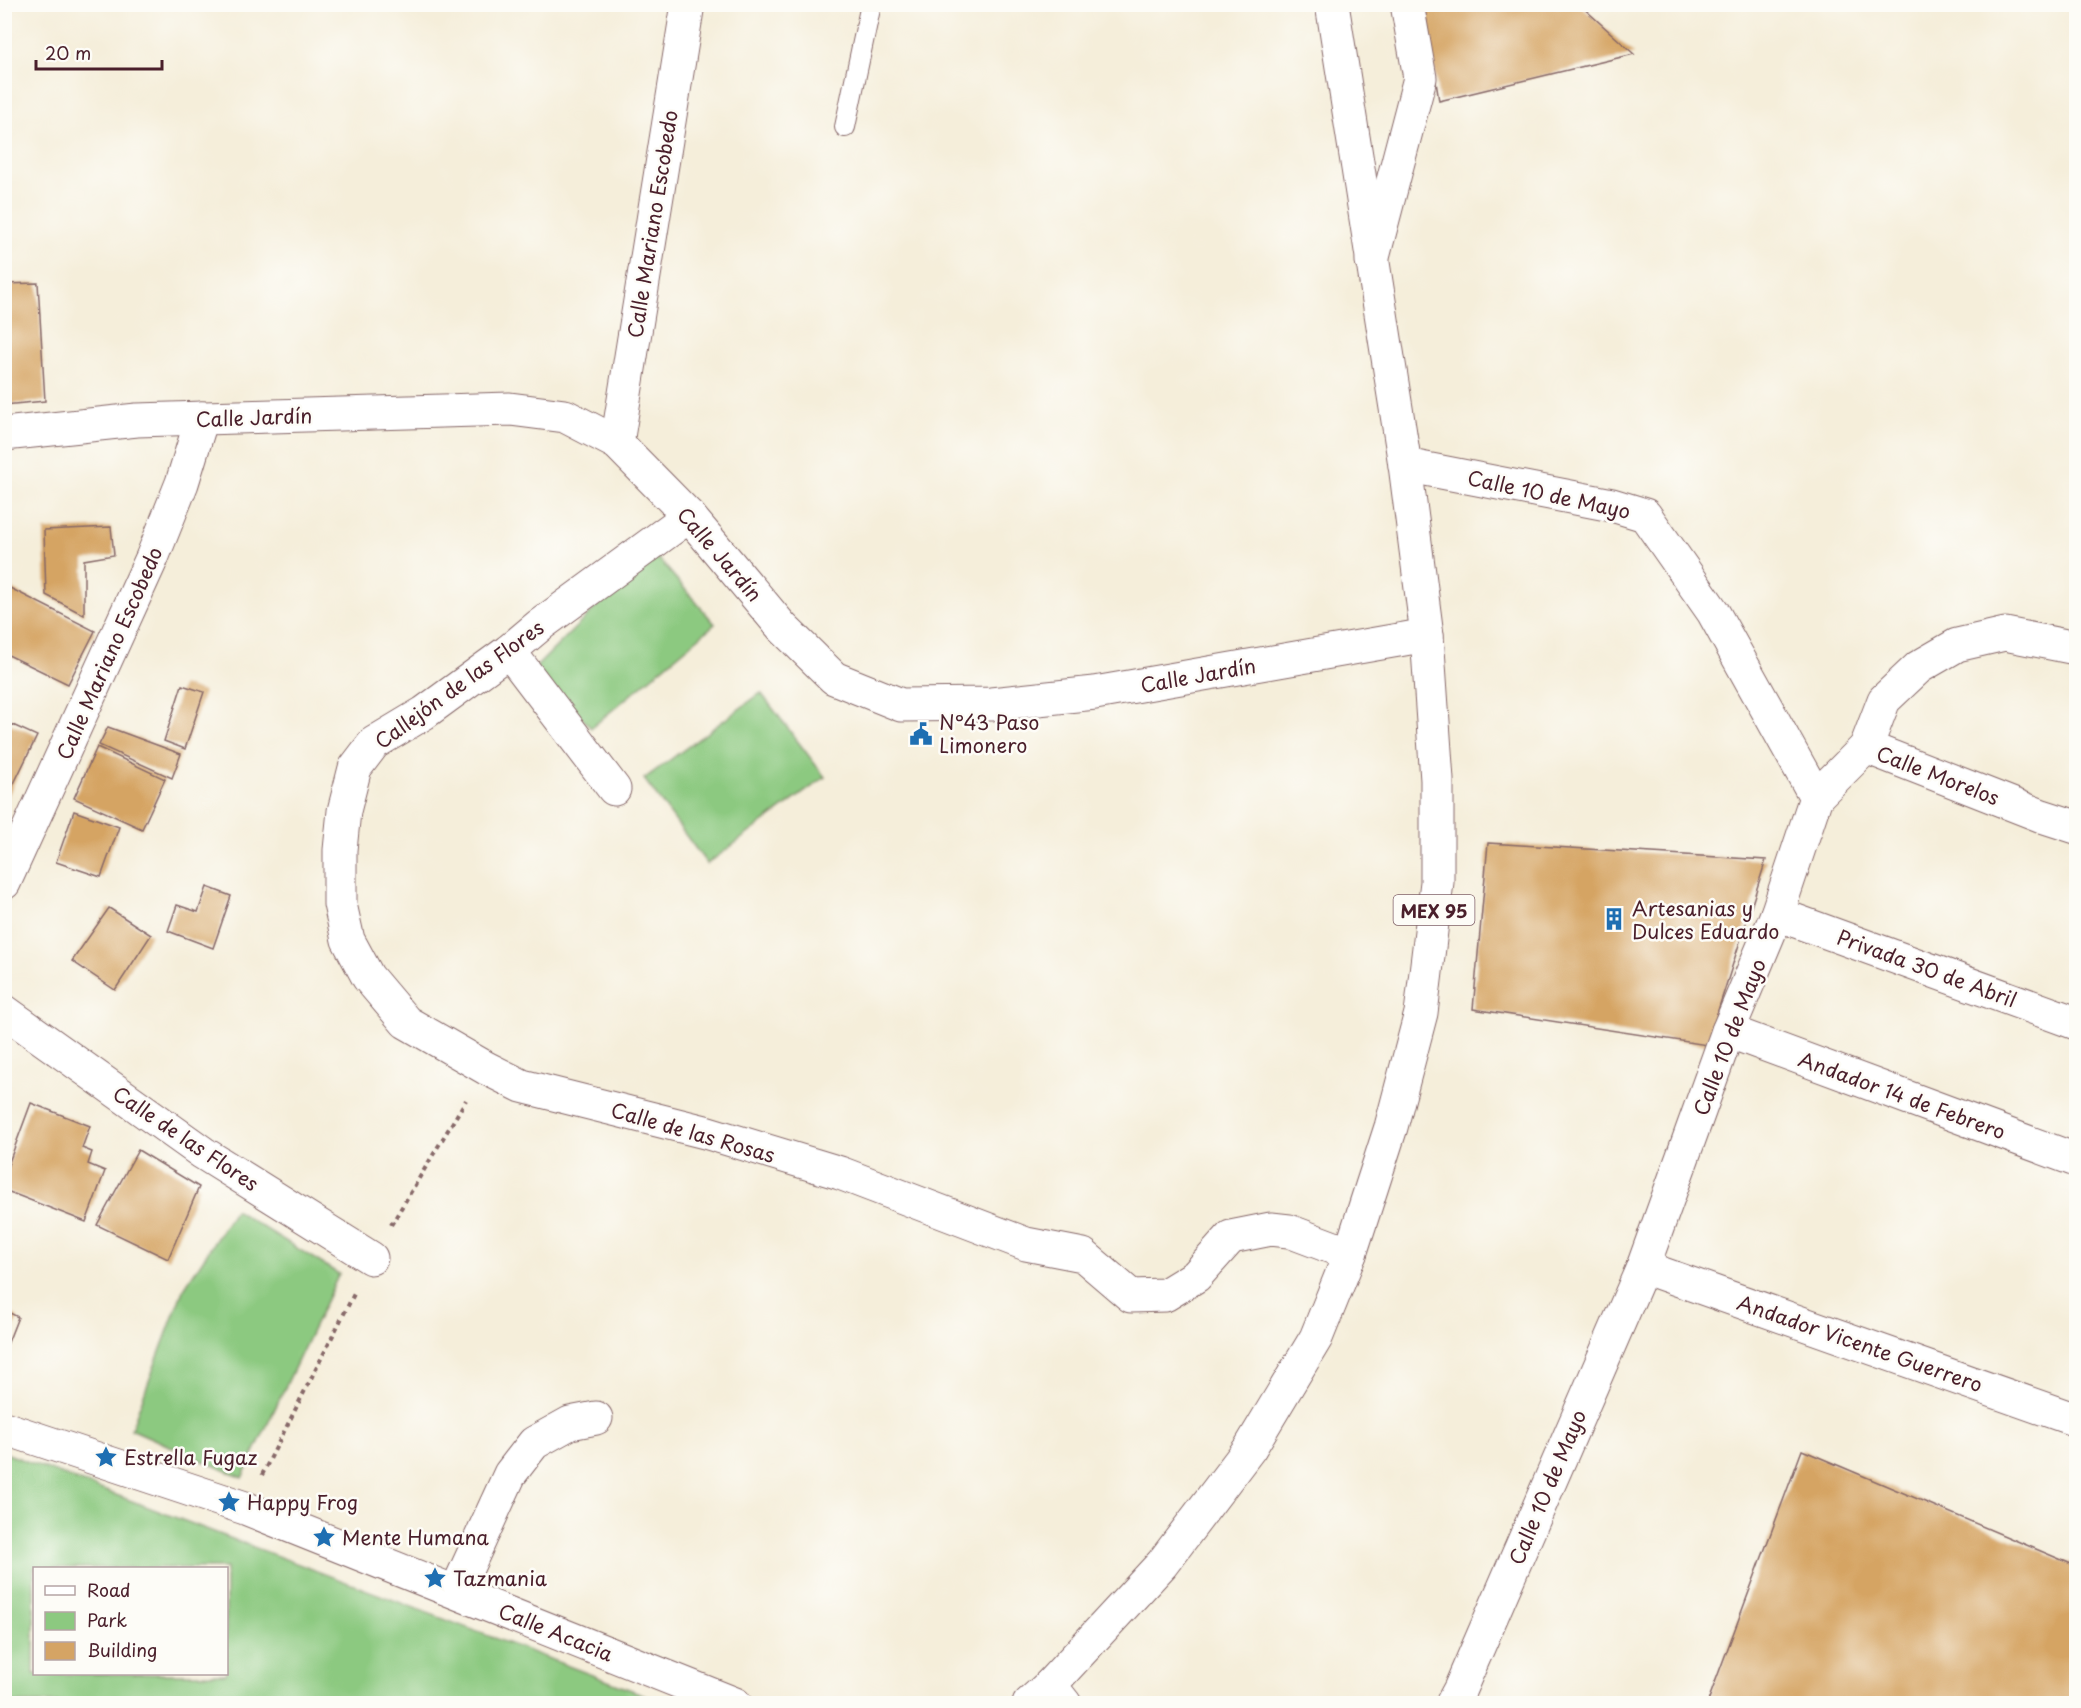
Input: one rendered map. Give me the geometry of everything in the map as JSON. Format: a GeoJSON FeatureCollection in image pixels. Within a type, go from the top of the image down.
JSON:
{"type":"FeatureCollection","features":[{"type":"Feature","properties":{"kind":"main road","name":"Calle Mariano Escobedo"},"geometry":{"type":"LineString","coordinates":[[617,443],[688,4]]}},
{"type":"Feature","properties":{"kind":"main road","name":"MEX 95"},"geometry":{"type":"LineString","coordinates":[[1048,1698],[1162,1564],[1250,1448],[1316,1338],[1350,1254],[1391,1127],[1421,1013],[1437,882],[1437,780],[1427,635],[1405,465],[1332,4]]}},
{"type":"Feature","properties":{"kind":"main road"},"geometry":{"type":"LineString","coordinates":[[1372,261],[1420,78],[1407,4]]}},
{"type":"Feature","properties":{"kind":"main road","name":"Calle Jardín"},"geometry":{"type":"LineString","coordinates":[[4,434],[137,420],[510,409],[565,416],[617,443],[689,516],[782,627],[834,678],[901,705],[991,704],[1095,693],[1427,635]]}},
{"type":"Feature","properties":{"kind":"main road","name":"Calle Mariano Escobedo"},"geometry":{"type":"LineString","coordinates":[[4,884],[152,558],[182,483],[202,418]]}},
{"type":"Feature","properties":{"kind":"main road","name":"Calle 10 de Mayo"},"geometry":{"type":"LineString","coordinates":[[1405,465],[1612,505],[1645,515],[1713,612],[1816,797],[1777,914],[1728,1031],[1643,1267],[1452,1704]]}},
{"type":"Feature","properties":{"kind":"main road","name":"Callejón de las Flores"},"geometry":{"type":"LineString","coordinates":[[486,1068],[406,1022],[368,977],[348,940],[340,904],[340,850],[344,811],[355,768],[374,743],[424,713],[689,516]]}},
{"type":"Feature","properties":{"kind":"main road"},"geometry":{"type":"LineString","coordinates":[[1866,747],[1884,700],[1919,667],[1957,645],[2005,634],[2076,648]]}},
{"type":"Feature","properties":{"kind":"main road"},"geometry":{"type":"LineString","coordinates":[[509,651],[614,789]]}},
{"type":"Feature","properties":{"kind":"main road","name":"Calle Morelos"},"geometry":{"type":"LineString","coordinates":[[1816,797],[1866,747],[2042,816],[2076,827]]}},
{"type":"Feature","properties":{"kind":"main road","name":"Privada 30 de Abril"},"geometry":{"type":"LineString","coordinates":[[1777,914],[2076,1023]]}},
{"type":"Feature","properties":{"kind":"main road","name":"Calle de las Flores"},"geometry":{"type":"LineString","coordinates":[[4,1011],[203,1153],[371,1257]]}},
{"type":"Feature","properties":{"kind":"main road","name":"Andador 14 de Febrero"},"geometry":{"type":"LineString","coordinates":[[1728,1031],[2076,1160]]}},
{"type":"Feature","properties":{"kind":"main road","name":"Calle de las Rosas"},"geometry":{"type":"LineString","coordinates":[[486,1068],[522,1086],[705,1132],[840,1173],[1026,1244],[1083,1256],[1131,1296],[1165,1295],[1196,1276],[1231,1237],[1271,1229],[1289,1231],[1350,1254]]}},
{"type":"Feature","properties":{"kind":"main road","name":"Andador Vicente Guerrero"},"geometry":{"type":"LineString","coordinates":[[1643,1267],[2076,1420]]}},
{"type":"Feature","properties":{"kind":"main road"},"geometry":{"type":"LineString","coordinates":[[456,1592],[510,1474],[534,1443],[570,1423],[596,1418]]}},
{"type":"Feature","properties":{"kind":"main road","name":"Calle Acacia"},"geometry":{"type":"LineString","coordinates":[[4,1428],[245,1508],[735,1704]]}},
{"type":"Feature","properties":{"kind":"lane"},"geometry":{"type":"LineString","coordinates":[[845,127],[871,4]]}},
{"type":"Feature","properties":{"kind":"path"},"geometry":{"type":"LineString","coordinates":[[245,1508],[344,1317],[371,1257],[486,1068]]}},
{"type":"Feature","properties":{"kind":"green space"},"geometry":{"type":"Polygon","coordinates":[[[652,551],[715,624],[591,728],[535,668],[652,551]]]}},
{"type":"Feature","properties":{"kind":"green space"},"geometry":{"type":"Polygon","coordinates":[[[761,693],[825,777],[707,864],[644,779],[761,693]]]}},
{"type":"Feature","properties":{"kind":"green space"},"geometry":{"type":"Polygon","coordinates":[[[235,1210],[339,1274],[242,1478],[131,1429],[183,1290],[235,1210]]]}},
{"type":"Feature","properties":{"kind":"green space"},"geometry":{"type":"Polygon","coordinates":[[[5,1453],[666,1703],[5,1703],[5,1453]]]}},
{"type":"Feature","properties":{"kind":"building"},"geometry":{"type":"Polygon","coordinates":[[[1424,4],[1579,4],[1634,54],[1439,101],[1424,4]]]}},
{"type":"Feature","properties":{"kind":"building"},"geometry":{"type":"Polygon","coordinates":[[[38,283],[45,401],[4,405],[4,284],[38,283]]]}},
{"type":"Feature","properties":{"kind":"building"},"geometry":{"type":"Polygon","coordinates":[[[111,527],[114,555],[84,560],[84,615],[46,595],[44,530],[111,527]]]}},
{"type":"Feature","properties":{"kind":"building"},"geometry":{"type":"Polygon","coordinates":[[[4,585],[95,631],[68,684],[4,653],[4,585]]]}},
{"type":"Feature","properties":{"kind":"building"},"geometry":{"type":"Polygon","coordinates":[[[182,685],[204,692],[185,749],[164,741],[182,685]]]}},
{"type":"Feature","properties":{"kind":"building"},"geometry":{"type":"Polygon","coordinates":[[[4,721],[37,736],[4,804],[4,721]]]}},
{"type":"Feature","properties":{"kind":"building"},"geometry":{"type":"Polygon","coordinates":[[[108,727],[181,754],[172,778],[99,745],[108,727]]]}},
{"type":"Feature","properties":{"kind":"building"},"geometry":{"type":"Polygon","coordinates":[[[97,747],[165,779],[142,829],[74,798],[97,747]]]}},
{"type":"Feature","properties":{"kind":"building"},"geometry":{"type":"Polygon","coordinates":[[[74,811],[119,827],[101,877],[56,862],[74,811]]]}},
{"type":"Feature","properties":{"kind":"building","name":"Artesanias y Dulces Eduardo"},"geometry":{"type":"Polygon","coordinates":[[[1488,843],[1766,860],[1707,1045],[1473,1009],[1488,843]]]}},
{"type":"Feature","properties":{"kind":"building"},"geometry":{"type":"Polygon","coordinates":[[[207,887],[231,896],[213,948],[168,931],[177,905],[198,912],[207,887]]]}},
{"type":"Feature","properties":{"kind":"building"},"geometry":{"type":"Polygon","coordinates":[[[109,908],[151,935],[115,990],[72,961],[109,908]]]}},
{"type":"Feature","properties":{"kind":"building"},"geometry":{"type":"Polygon","coordinates":[[[31,1103],[90,1126],[82,1148],[92,1152],[88,1164],[105,1171],[86,1222],[4,1190],[4,1176],[31,1103]]]}},
{"type":"Feature","properties":{"kind":"building"},"geometry":{"type":"Polygon","coordinates":[[[138,1150],[199,1187],[168,1259],[97,1225],[138,1150]]]}},
{"type":"Feature","properties":{"kind":"building"},"geometry":{"type":"Polygon","coordinates":[[[4,1310],[18,1317],[5,1350],[4,1350],[4,1310]]]}},
{"type":"Feature","properties":{"kind":"building"},"geometry":{"type":"Polygon","coordinates":[[[1802,1450],[2076,1566],[2076,1704],[1707,1704],[1802,1450]]]}},
{"type":"Feature","properties":{"kind":"place","name":"N°43 Paso Limonero"},"geometry":{"type":"Point","coordinates":[921,734]}},
{"type":"Feature","properties":{"kind":"place","name":"Artesanias y Dulces Eduardo"},"geometry":{"type":"Point","coordinates":[1614,919]}},
{"type":"Feature","properties":{"kind":"place","name":"Estrella Fugaz"},"geometry":{"type":"Point","coordinates":[106,1457]}},
{"type":"Feature","properties":{"kind":"place","name":"Happy Frog"},"geometry":{"type":"Point","coordinates":[229,1502]}},
{"type":"Feature","properties":{"kind":"place","name":"Mente Humana"},"geometry":{"type":"Point","coordinates":[324,1537]}},
{"type":"Feature","properties":{"kind":"place","name":"Tazmania"},"geometry":{"type":"Point","coordinates":[435,1578]}}]}
